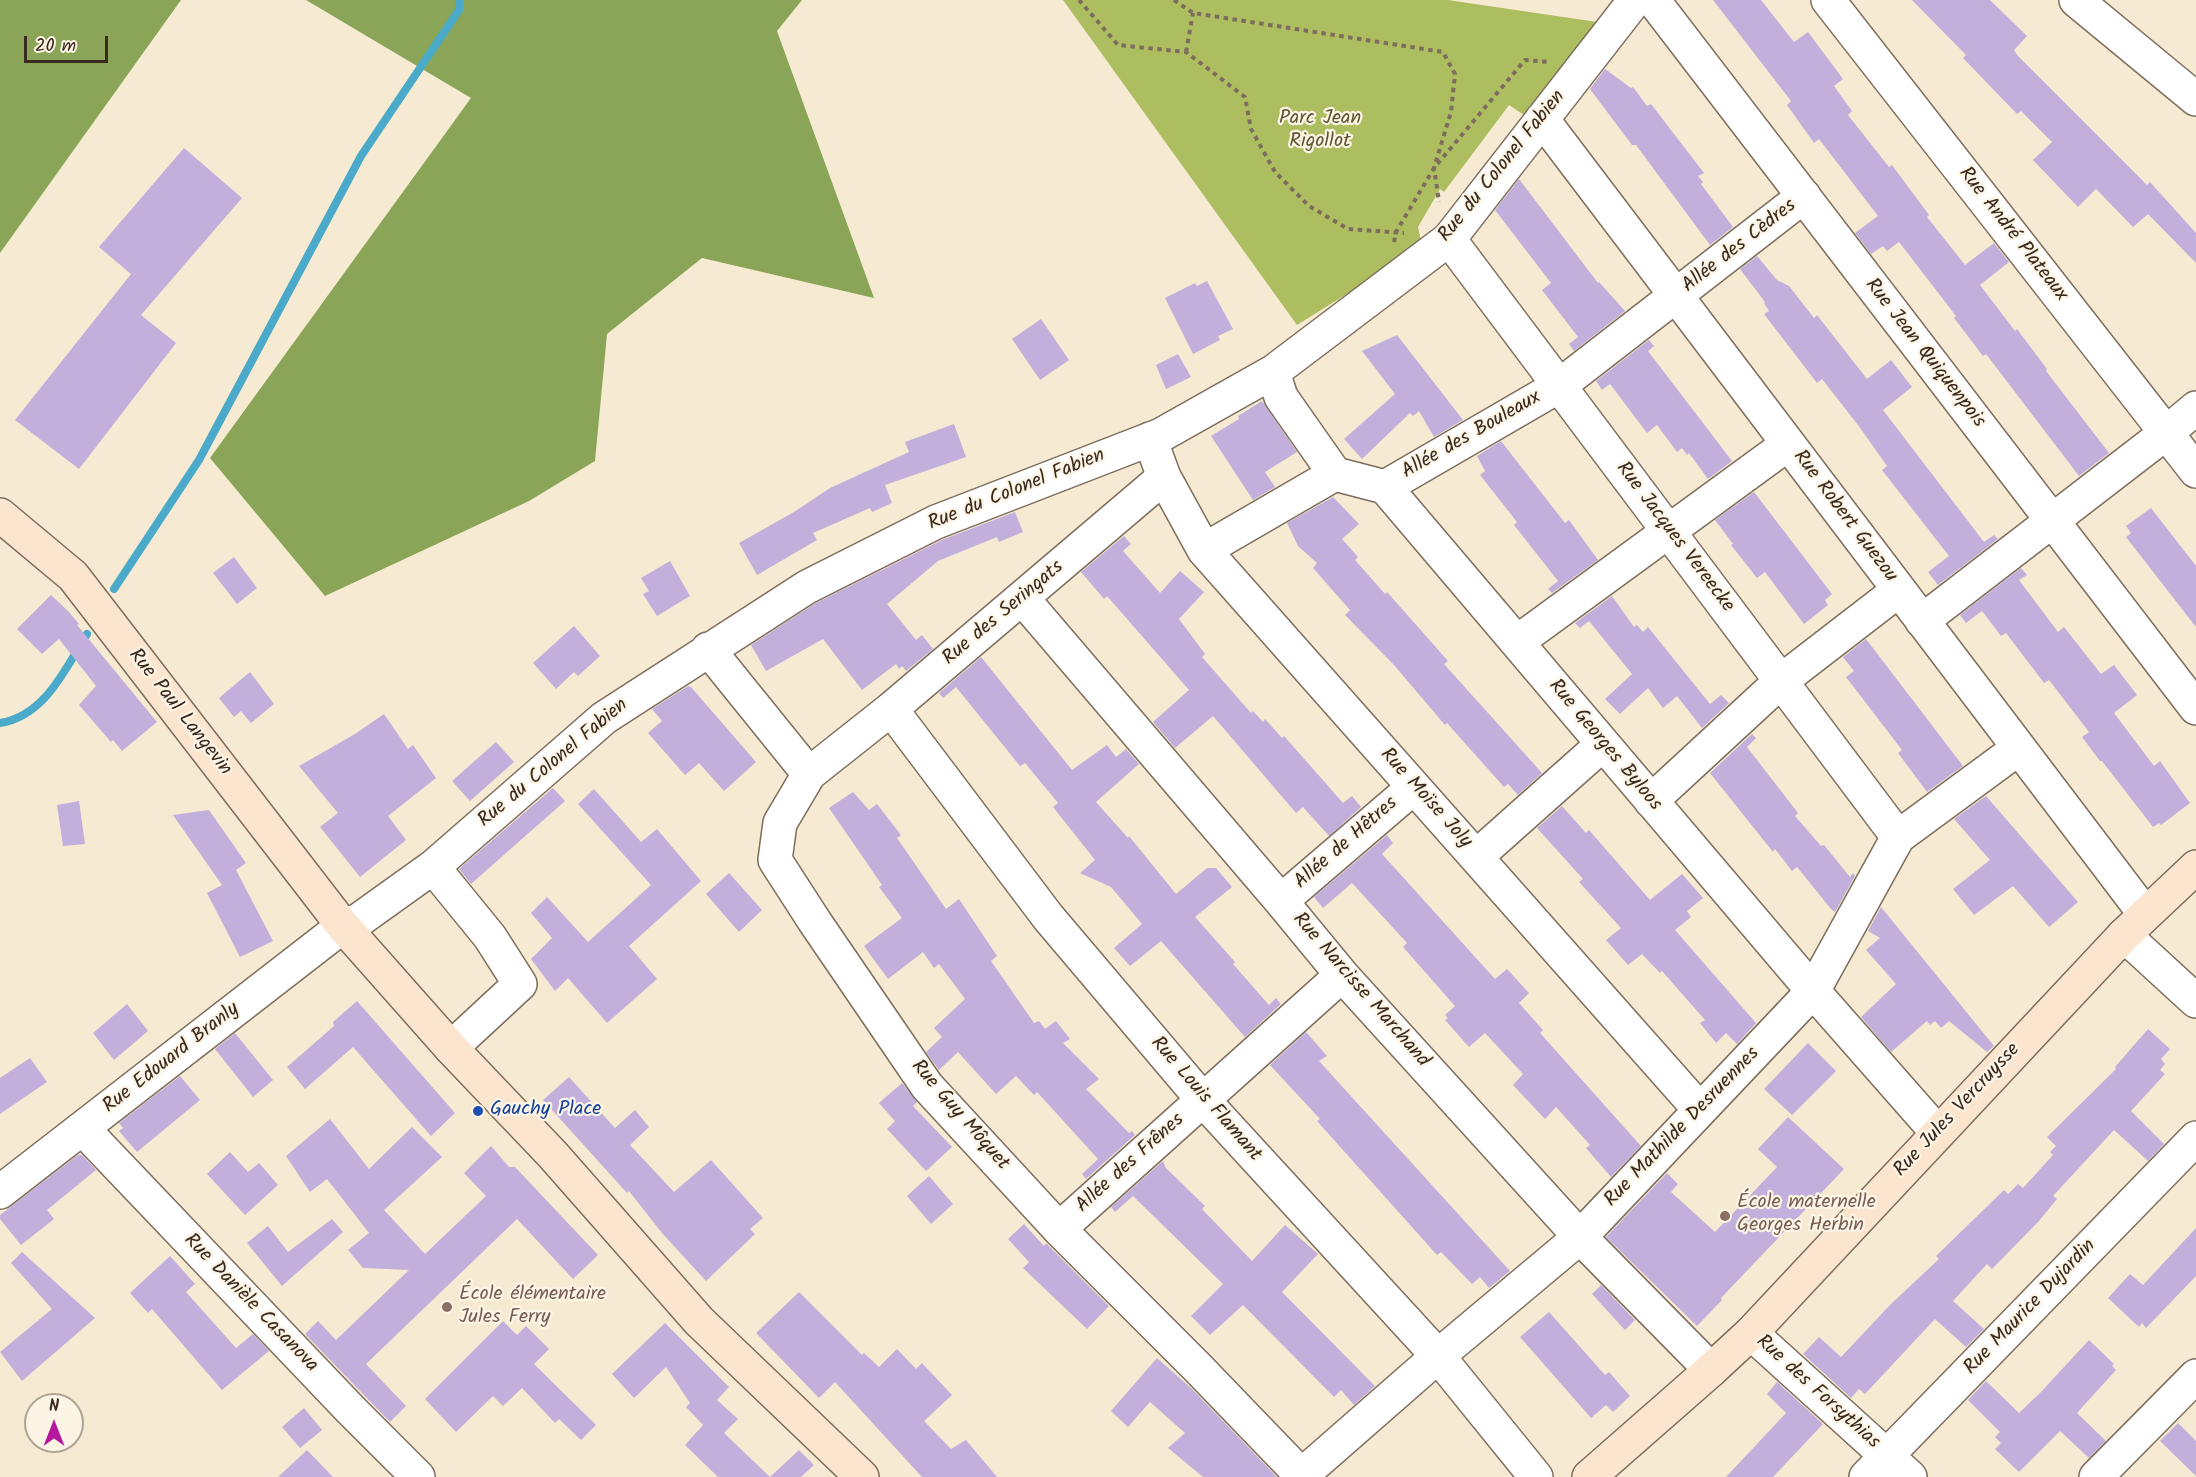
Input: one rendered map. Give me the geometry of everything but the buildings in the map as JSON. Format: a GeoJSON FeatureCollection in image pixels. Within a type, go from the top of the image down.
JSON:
{"type":"FeatureCollection","features":[{"type":"Feature","properties":{"kind":"main road","name":"Rue Paul Langevin"},"geometry":{"type":"LineString","coordinates":[[0,515],[73,576],[343,926],[451,1048],[553,1155],[699,1321],[862,1477]]}},
{"type":"Feature","properties":{"kind":"main road","name":"Rue Jules Vercruysse"},"geometry":{"type":"LineString","coordinates":[[1589,1477],[1750,1333],[1937,1132],[2135,925],[2196,867]]}},
{"type":"Feature","properties":{"kind":"street","name":"Rue du Colonel Fabien"},"geometry":{"type":"LineString","coordinates":[[343,926],[359,920],[433,867],[604,718],[807,587],[936,522],[1150,439],[1273,372],[1449,239],[1635,0]]}},
{"type":"Feature","properties":{"kind":"street","name":"Rue Jean Quiquenpois"},"geometry":{"type":"LineString","coordinates":[[1653,0],[2196,708]]}},
{"type":"Feature","properties":{"kind":"street","name":"Rue André Plateaux"},"geometry":{"type":"LineString","coordinates":[[1828,0],[2196,471]]}},
{"type":"Feature","properties":{"kind":"street"},"geometry":{"type":"LineString","coordinates":[[2076,0],[2196,99]]}},
{"type":"Feature","properties":{"kind":"street","name":"Rue Robert Guezou"},"geometry":{"type":"LineString","coordinates":[[1542,119],[2019,748],[2135,925],[2196,1001]]}},
{"type":"Feature","properties":{"kind":"street","name":"Allée des Cèdres"},"geometry":{"type":"LineString","coordinates":[[1559,386],[1803,196]]}},
{"type":"Feature","properties":{"kind":"street","name":"Rue Jacques Vereecke"},"geometry":{"type":"LineString","coordinates":[[1449,239],[1898,837]]}},
{"type":"Feature","properties":{"kind":"street"},"geometry":{"type":"LineString","coordinates":[[1273,372],[1281,397],[1335,474],[1385,487]]}},
{"type":"Feature","properties":{"kind":"street","name":"Allée des Bouleaux"},"geometry":{"type":"LineString","coordinates":[[1385,487],[1559,386]]}},
{"type":"Feature","properties":{"kind":"street"},"geometry":{"type":"LineString","coordinates":[[1923,621],[2196,408]]}},
{"type":"Feature","properties":{"kind":"street"},"geometry":{"type":"LineString","coordinates":[[1150,439],[1164,477]]}},
{"type":"Feature","properties":{"kind":"street"},"geometry":{"type":"LineString","coordinates":[[1516,642],[1788,444]]}},
{"type":"Feature","properties":{"kind":"street"},"geometry":{"type":"LineString","coordinates":[[1204,550],[1335,474]]}},
{"type":"Feature","properties":{"kind":"street","name":"Rue Moïse Joly"},"geometry":{"type":"LineString","coordinates":[[1164,477],[1204,550],[1700,1110]]}},
{"type":"Feature","properties":{"kind":"street","name":"Rue des Seringats"},"geometry":{"type":"LineString","coordinates":[[809,774],[891,709],[1164,477]]}},
{"type":"Feature","properties":{"kind":"street","name":"Rue Georges Byloos"},"geometry":{"type":"LineString","coordinates":[[1385,487],[1813,992],[1937,1132]]}},
{"type":"Feature","properties":{"kind":"street"},"geometry":{"type":"LineString","coordinates":[[1651,801],[1781,681],[1899,590]]}},
{"type":"Feature","properties":{"kind":"street","name":"Rue Narcisse Marchand"},"geometry":{"type":"LineString","coordinates":[[1022,598],[1342,975],[1580,1237],[1711,1370]]}},
{"type":"Feature","properties":{"kind":"street"},"geometry":{"type":"LineString","coordinates":[[708,650],[809,774]]}},
{"type":"Feature","properties":{"kind":"street","name":"Rue Louis Flamant"},"geometry":{"type":"LineString","coordinates":[[891,709],[1048,917],[1203,1100],[1438,1356],[1536,1477]]}},
{"type":"Feature","properties":{"kind":"street"},"geometry":{"type":"LineString","coordinates":[[1476,857],[1603,744]]}},
{"type":"Feature","properties":{"kind":"street","name":"Rue Mathilde Desruennes"},"geometry":{"type":"LineString","coordinates":[[1302,1476],[1438,1356],[1580,1237],[1813,992],[1898,837],[2019,748]]}},
{"type":"Feature","properties":{"kind":"street","name":"Rue Guy Môquet"},"geometry":{"type":"LineString","coordinates":[[809,774],[780,823],[776,861],[814,922],[927,1086],[1059,1229],[1302,1476]]}},
{"type":"Feature","properties":{"kind":"street","name":"Allée de Hêtres"},"geometry":{"type":"LineString","coordinates":[[1281,901],[1414,787]]}},
{"type":"Feature","properties":{"kind":"street"},"geometry":{"type":"LineString","coordinates":[[433,867],[490,937],[520,984],[451,1048]]}},
{"type":"Feature","properties":{"kind":"street","name":"Rue Edouard Branly"},"geometry":{"type":"LineString","coordinates":[[0,1192],[343,926]]}},
{"type":"Feature","properties":{"kind":"street","name":"Allée des Frênes"},"geometry":{"type":"LineString","coordinates":[[1059,1229],[1342,975]]}},
{"type":"Feature","properties":{"kind":"street","name":"Rue Danièle Casanova"},"geometry":{"type":"LineString","coordinates":[[83,1129],[350,1409],[418,1477]]}},
{"type":"Feature","properties":{"kind":"street","name":"Rue Maurice Dujardin"},"geometry":{"type":"LineString","coordinates":[[1888,1470],[2196,1138]]}},
{"type":"Feature","properties":{"kind":"street","name":"Rue des Forsythias"},"geometry":{"type":"LineString","coordinates":[[1750,1333],[1888,1470]]}},
{"type":"Feature","properties":{"kind":"street"},"geometry":{"type":"LineString","coordinates":[[2096,1477],[2196,1376]]}},
{"type":"Feature","properties":{"kind":"path"},"geometry":{"type":"LineString","coordinates":[[1079,0],[1118,45],[1186,52],[1245,97],[1251,129],[1275,172],[1309,206],[1348,229],[1449,239],[1437,194],[1434,168],[1451,112],[1455,74],[1443,52],[1193,13],[1174,0]]}},
{"type":"Feature","properties":{"kind":"path"},"geometry":{"type":"LineString","coordinates":[[1186,52],[1193,13]]}},
{"type":"Feature","properties":{"kind":"path"},"geometry":{"type":"LineString","coordinates":[[1393,244],[1396,232],[1434,168],[1525,60],[1586,64]]}},
{"type":"Feature","properties":{"kind":"green space"},"geometry":{"type":"Polygon","coordinates":[[[0,0],[181,0],[0,253],[0,0]]]}},
{"type":"Feature","properties":{"kind":"green space"},"geometry":{"type":"Polygon","coordinates":[[[306,0],[802,0],[777,31],[874,298],[702,258],[607,334],[595,461],[529,501],[325,596],[210,458],[471,98],[306,0]]]}},
{"type":"Feature","properties":{"kind":"green space","name":"Parc Jean Rigollot"},"geometry":{"type":"Polygon","coordinates":[[[1063,0],[1448,0],[1604,23],[1530,119],[1509,105],[1444,192],[1440,189],[1418,227],[1422,247],[1297,325],[1063,0]]]}},
{"type":"Feature","properties":{"kind":"waterway"},"geometry":{"type":"LineString","coordinates":[[114,589],[199,460],[361,156],[459,10],[459,0]]}},
{"type":"Feature","properties":{"kind":"waterway"},"geometry":{"type":"LineString","coordinates":[[0,723],[16,719],[42,701],[62,676],[87,634]]}},
{"type":"Feature","properties":{"kind":"place","name":"Gauchy Place"},"geometry":{"type":"Point","coordinates":[478,1111]}},
{"type":"Feature","properties":{"kind":"place","name":"École maternelle Georges Herbin"},"geometry":{"type":"Point","coordinates":[1725,1216]}},
{"type":"Feature","properties":{"kind":"place","name":"École élémentaire Jules Ferry"},"geometry":{"type":"Point","coordinates":[447,1307]}}]}
